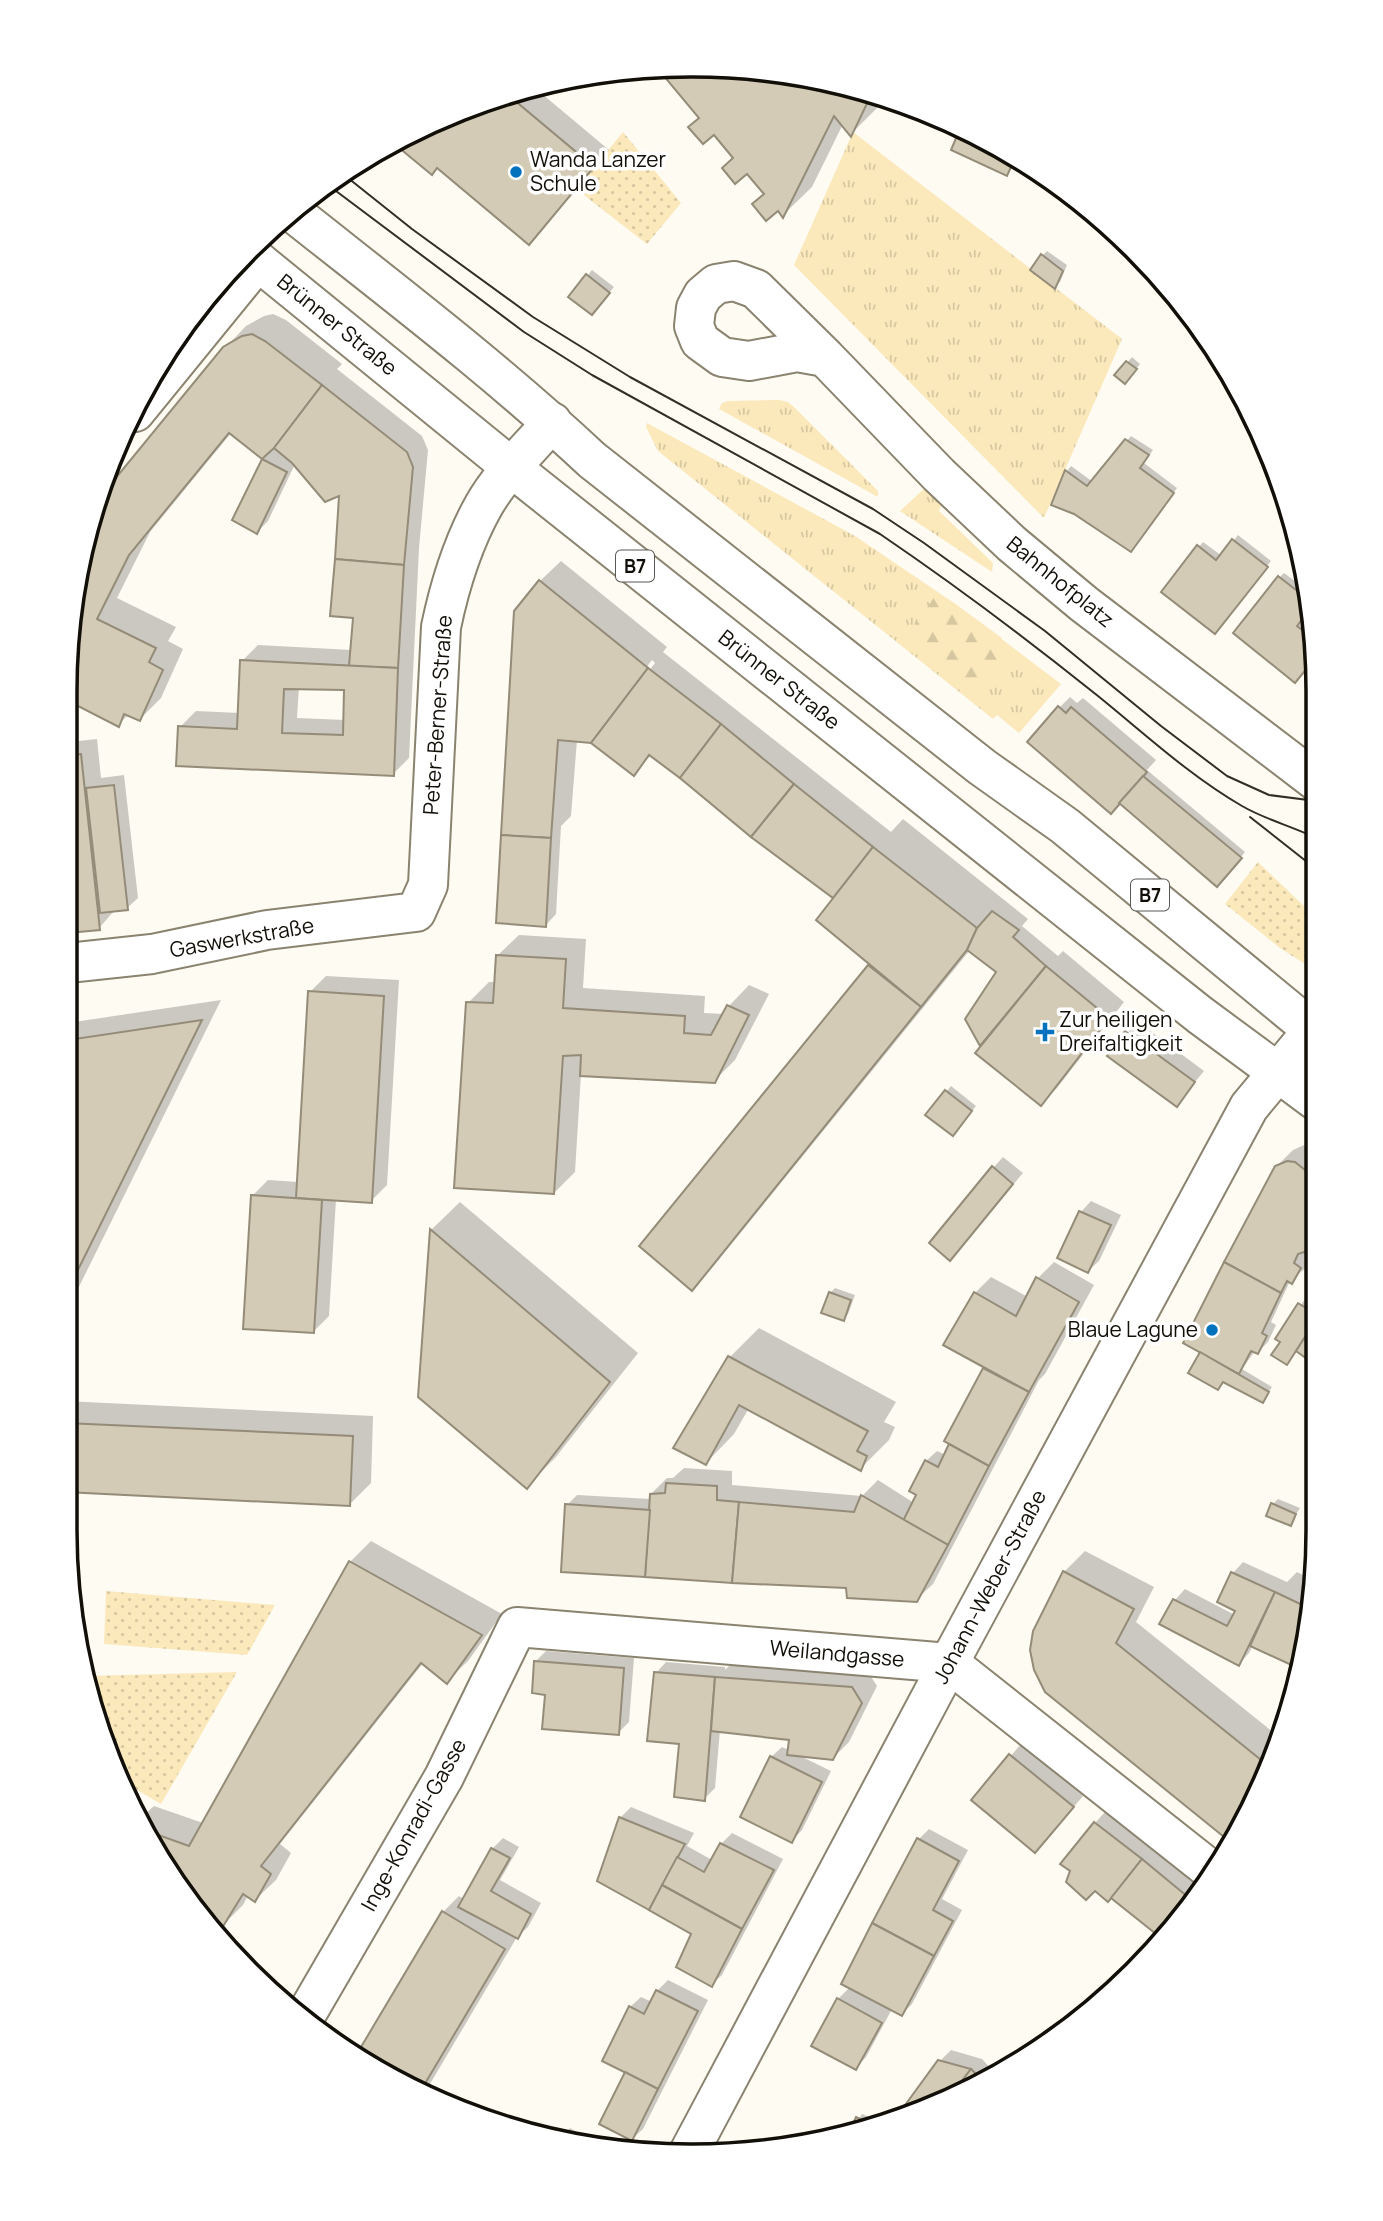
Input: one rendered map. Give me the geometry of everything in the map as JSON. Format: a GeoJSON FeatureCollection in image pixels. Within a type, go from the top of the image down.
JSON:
{"type":"FeatureCollection","features":[{"type":"Feature","properties":{"kind":"street","name":"B7"},"geometry":{"type":"LineString","coordinates":[[300,218],[481,363],[552,422],[592,460],[982,767],[1065,826],[1306,1024]]}},
{"type":"Feature","properties":{"kind":"street","name":"Brünner Straße"},"geometry":{"type":"LineString","coordinates":[[255,259],[512,468],[1200,1015],[1306,1093]]}},
{"type":"Feature","properties":{"kind":"street"},"geometry":{"type":"LineString","coordinates":[[174,361],[238,277]]}},
{"type":"Feature","properties":{"kind":"street","name":"Bahnhofplatz"},"geometry":{"type":"LineString","coordinates":[[825,357],[939,475],[1012,544],[1084,604],[1306,773]]}},
{"type":"Feature","properties":{"kind":"street","name":"Peter-Berner-Straße"},"geometry":{"type":"LineString","coordinates":[[416,912],[428,886],[441,626],[446,603],[460,553],[485,503],[552,422]]}},
{"type":"Feature","properties":{"kind":"street","name":"Gaswerkstraße"},"geometry":{"type":"LineString","coordinates":[[77,962],[152,954],[267,930],[416,912]]}},
{"type":"Feature","properties":{"kind":"street","name":"Johann-Weber-Straße"},"geometry":{"type":"LineString","coordinates":[[693,2144],[1249,1107],[1306,1041]]}},
{"type":"Feature","properties":{"kind":"street","name":"Weilandgasse"},"geometry":{"type":"LineString","coordinates":[[517,1627],[949,1663]]}},
{"type":"Feature","properties":{"kind":"street","name":"Inge-Konradi-Gasse"},"geometry":{"type":"LineString","coordinates":[[309,2010],[444,1777],[517,1627]]}},
{"type":"Feature","properties":{"kind":"street"},"geometry":{"type":"LineString","coordinates":[[949,1663],[1205,1866]]}},
{"type":"Feature","properties":{"kind":"green space"},"geometry":{"type":"Polygon","coordinates":[[[623,132],[681,203],[647,244],[576,189],[623,132]]]}},
{"type":"Feature","properties":{"kind":"green space"},"geometry":{"type":"Polygon","coordinates":[[[853,132],[1122,339],[1044,518],[794,265],[853,132]]]}},
{"type":"Feature","properties":{"kind":"green space"},"geometry":{"type":"Polygon","coordinates":[[[728,401],[788,402],[795,408],[878,491],[878,497],[719,409],[722,403],[728,401]]]}},
{"type":"Feature","properties":{"kind":"green space"},"geometry":{"type":"Polygon","coordinates":[[[647,423],[855,536],[954,603],[1061,684],[1019,733],[997,715],[993,719],[658,451],[646,427],[647,423]]]}},
{"type":"Feature","properties":{"kind":"green space"},"geometry":{"type":"Polygon","coordinates":[[[927,486],[943,501],[939,511],[993,563],[992,572],[900,511],[927,486]]]}},
{"type":"Feature","properties":{"kind":"green space"},"geometry":{"type":"Polygon","coordinates":[[[935,596],[950,607],[954,603],[1002,638],[1004,679],[964,686],[917,651],[915,625],[935,596]]]}},
{"type":"Feature","properties":{"kind":"green space"},"geometry":{"type":"Polygon","coordinates":[[[1258,862],[1306,908],[1306,965],[1280,948],[1225,904],[1258,862]]]}},
{"type":"Feature","properties":{"kind":"green space"},"geometry":{"type":"Polygon","coordinates":[[[106,1591],[275,1605],[247,1655],[104,1644],[106,1591]]]}},
{"type":"Feature","properties":{"kind":"green space"},"geometry":{"type":"Polygon","coordinates":[[[237,1672],[161,1804],[134,1788],[110,1727],[95,1676],[237,1672]]]}},
{"type":"Feature","properties":{"kind":"building"},"geometry":{"type":"Polygon","coordinates":[[[665,78],[732,78],[772,82],[867,103],[851,137],[834,116],[783,218],[778,211],[766,221],[752,204],[764,194],[747,174],[735,184],[722,168],[733,158],[714,135],[703,144],[688,127],[699,118],[665,78]]]}},
{"type":"Feature","properties":{"kind":"building","name":"Wanda Lanzer Schule"},"geometry":{"type":"Polygon","coordinates":[[[517,103],[594,167],[529,245],[437,168],[432,175],[401,150],[456,124],[517,103]]]}},
{"type":"Feature","properties":{"kind":"building"},"geometry":{"type":"Polygon","coordinates":[[[956,137],[1011,167],[1007,176],[951,150],[956,137]]]}},
{"type":"Feature","properties":{"kind":"building"},"geometry":{"type":"Polygon","coordinates":[[[1041,254],[1063,271],[1055,289],[1030,270],[1041,254]]]}},
{"type":"Feature","properties":{"kind":"building"},"geometry":{"type":"Polygon","coordinates":[[[586,274],[610,293],[592,315],[568,297],[586,274]]]}},
{"type":"Feature","properties":{"kind":"building"},"geometry":{"type":"Polygon","coordinates":[[[252,334],[265,341],[322,385],[274,448],[262,459],[229,433],[129,555],[97,619],[156,648],[149,662],[163,670],[140,721],[124,714],[119,727],[77,706],[82,611],[98,532],[116,478],[223,347],[242,336],[252,334]]]}},
{"type":"Feature","properties":{"kind":"building"},"geometry":{"type":"Polygon","coordinates":[[[1126,361],[1137,369],[1125,384],[1114,375],[1126,361]]]}},
{"type":"Feature","properties":{"kind":"building"},"geometry":{"type":"Polygon","coordinates":[[[322,385],[407,452],[413,467],[404,565],[335,559],[339,496],[325,502],[292,463],[274,448],[322,385]]]}},
{"type":"Feature","properties":{"kind":"building"},"geometry":{"type":"Polygon","coordinates":[[[1125,439],[1149,455],[1140,468],[1174,493],[1131,552],[1074,514],[1051,505],[1065,470],[1087,486],[1125,439]]]}},
{"type":"Feature","properties":{"kind":"building"},"geometry":{"type":"Polygon","coordinates":[[[262,459],[287,472],[257,534],[232,520],[262,459]]]}},
{"type":"Feature","properties":{"kind":"building"},"geometry":{"type":"Polygon","coordinates":[[[1232,539],[1268,567],[1215,634],[1161,592],[1197,545],[1216,560],[1232,539]]]}},
{"type":"Feature","properties":{"kind":"building"},"geometry":{"type":"Polygon","coordinates":[[[335,559],[404,565],[398,668],[349,666],[353,618],[330,616],[335,559]]]}},
{"type":"Feature","properties":{"kind":"building"},"geometry":{"type":"Polygon","coordinates":[[[1278,576],[1297,591],[1302,620],[1297,626],[1303,631],[1305,670],[1295,683],[1233,633],[1278,576]]]}},
{"type":"Feature","properties":{"kind":"building"},"geometry":{"type":"Polygon","coordinates":[[[539,580],[648,668],[591,743],[558,740],[551,838],[501,835],[514,611],[539,580]]]}},
{"type":"Feature","properties":{"kind":"building"},"geometry":{"type":"Polygon","coordinates":[[[240,660],[398,668],[394,776],[176,766],[178,726],[237,729],[240,660]],[[284,689],[282,733],[343,735],[344,690],[284,689]]]}},
{"type":"Feature","properties":{"kind":"building"},"geometry":{"type":"Polygon","coordinates":[[[648,668],[721,724],[680,778],[649,755],[634,776],[591,743],[648,668]]]}},
{"type":"Feature","properties":{"kind":"building"},"geometry":{"type":"Polygon","coordinates":[[[1058,706],[1066,713],[1071,707],[1147,772],[1111,814],[1027,742],[1058,706]]]}},
{"type":"Feature","properties":{"kind":"building"},"geometry":{"type":"Polygon","coordinates":[[[721,724],[794,784],[751,837],[680,778],[721,724]]]}},
{"type":"Feature","properties":{"kind":"building"},"geometry":{"type":"Polygon","coordinates":[[[77,754],[81,754],[100,930],[77,932],[77,754]]]}},
{"type":"Feature","properties":{"kind":"building"},"geometry":{"type":"Polygon","coordinates":[[[1143,776],[1242,858],[1217,887],[1119,803],[1143,776]]]}},
{"type":"Feature","properties":{"kind":"building"},"geometry":{"type":"Polygon","coordinates":[[[794,784],[873,847],[833,898],[751,837],[794,784]]]}},
{"type":"Feature","properties":{"kind":"building"},"geometry":{"type":"Polygon","coordinates":[[[114,785],[128,910],[100,913],[86,788],[114,785]]]}},
{"type":"Feature","properties":{"kind":"building"},"geometry":{"type":"Polygon","coordinates":[[[501,835],[551,838],[546,927],[496,923],[501,835]]]}},
{"type":"Feature","properties":{"kind":"building"},"geometry":{"type":"Polygon","coordinates":[[[873,847],[977,928],[967,950],[921,1007],[816,920],[873,847]]]}},
{"type":"Feature","properties":{"kind":"building"},"geometry":{"type":"Polygon","coordinates":[[[992,911],[1019,930],[1013,937],[1046,966],[980,1046],[965,1019],[996,972],[967,950],[977,928],[992,911]]]}},
{"type":"Feature","properties":{"kind":"building"},"geometry":{"type":"Polygon","coordinates":[[[496,955],[566,959],[563,1008],[685,1016],[684,1033],[711,1035],[727,1005],[749,1015],[715,1083],[580,1076],[581,1055],[563,1056],[554,1194],[454,1188],[466,1002],[493,1003],[496,955]]]}},
{"type":"Feature","properties":{"kind":"building"},"geometry":{"type":"Polygon","coordinates":[[[868,965],[921,1007],[692,1291],[639,1246],[868,965]]]}},
{"type":"Feature","properties":{"kind":"building","name":"Zur heiligen Dreifaltigkeit"},"geometry":{"type":"Polygon","coordinates":[[[1046,966],[1109,1018],[1041,1106],[975,1053],[1046,966]]]}},
{"type":"Feature","properties":{"kind":"building"},"geometry":{"type":"Polygon","coordinates":[[[308,991],[384,996],[372,1203],[296,1198],[308,991]]]}},
{"type":"Feature","properties":{"kind":"building"},"geometry":{"type":"Polygon","coordinates":[[[202,1020],[77,1272],[77,1039],[202,1020]]]}},
{"type":"Feature","properties":{"kind":"building"},"geometry":{"type":"Polygon","coordinates":[[[1125,1031],[1195,1082],[1177,1107],[1107,1056],[1125,1031]]]}},
{"type":"Feature","properties":{"kind":"building"},"geometry":{"type":"Polygon","coordinates":[[[945,1090],[972,1111],[953,1136],[925,1115],[945,1090]]]}},
{"type":"Feature","properties":{"kind":"building"},"geometry":{"type":"Polygon","coordinates":[[[1287,1161],[1295,1162],[1306,1171],[1306,1251],[1298,1254],[1294,1263],[1301,1268],[1292,1284],[1287,1281],[1281,1293],[1224,1262],[1275,1166],[1287,1161]]]}},
{"type":"Feature","properties":{"kind":"building"},"geometry":{"type":"Polygon","coordinates":[[[992,1166],[1013,1184],[950,1261],[929,1243],[992,1166]]]}},
{"type":"Feature","properties":{"kind":"building"},"geometry":{"type":"Polygon","coordinates":[[[251,1195],[322,1200],[314,1333],[243,1329],[251,1195]]]}},
{"type":"Feature","properties":{"kind":"building"},"geometry":{"type":"Polygon","coordinates":[[[1079,1211],[1111,1225],[1088,1273],[1057,1258],[1079,1211]]]}},
{"type":"Feature","properties":{"kind":"building"},"geometry":{"type":"Polygon","coordinates":[[[430,1229],[610,1382],[527,1489],[418,1397],[430,1229]]]}},
{"type":"Feature","properties":{"kind":"building"},"geometry":{"type":"Polygon","coordinates":[[[1224,1262],[1281,1293],[1262,1333],[1267,1336],[1258,1354],[1251,1351],[1239,1374],[1183,1343],[1224,1262]]]}},
{"type":"Feature","properties":{"kind":"building"},"geometry":{"type":"Polygon","coordinates":[[[1036,1277],[1079,1302],[1029,1392],[943,1345],[974,1292],[1016,1316],[1036,1277]]]}},
{"type":"Feature","properties":{"kind":"building"},"geometry":{"type":"Polygon","coordinates":[[[829,1292],[851,1300],[844,1321],[821,1313],[829,1292]]]}},
{"type":"Feature","properties":{"kind":"building"},"geometry":{"type":"Polygon","coordinates":[[[1298,1303],[1306,1308],[1306,1335],[1287,1365],[1271,1355],[1280,1342],[1275,1339],[1298,1303]]]}},
{"type":"Feature","properties":{"kind":"building"},"geometry":{"type":"Polygon","coordinates":[[[1306,1335],[1306,1358],[1296,1351],[1306,1335]]]}},
{"type":"Feature","properties":{"kind":"building"},"geometry":{"type":"Polygon","coordinates":[[[1200,1352],[1269,1392],[1263,1403],[1223,1382],[1218,1390],[1188,1373],[1200,1352]]]}},
{"type":"Feature","properties":{"kind":"building"},"geometry":{"type":"Polygon","coordinates":[[[728,1356],[868,1431],[857,1451],[867,1456],[861,1471],[739,1405],[706,1465],[673,1448],[728,1356]]]}},
{"type":"Feature","properties":{"kind":"building"},"geometry":{"type":"Polygon","coordinates":[[[983,1368],[1029,1392],[989,1466],[944,1441],[983,1368]]]}},
{"type":"Feature","properties":{"kind":"building"},"geometry":{"type":"Polygon","coordinates":[[[77,1424],[353,1436],[350,1506],[77,1493],[77,1424]]]}},
{"type":"Feature","properties":{"kind":"building"},"geometry":{"type":"Polygon","coordinates":[[[949,1444],[989,1466],[948,1545],[903,1521],[916,1495],[909,1491],[925,1460],[938,1467],[949,1444]]]}},
{"type":"Feature","properties":{"kind":"building"},"geometry":{"type":"Polygon","coordinates":[[[666,1483],[717,1486],[717,1500],[739,1502],[732,1583],[645,1577],[650,1494],[665,1493],[666,1483]]]}},
{"type":"Feature","properties":{"kind":"building"},"geometry":{"type":"Polygon","coordinates":[[[861,1495],[948,1545],[917,1602],[847,1598],[846,1588],[732,1583],[739,1502],[854,1512],[861,1495]]]}},
{"type":"Feature","properties":{"kind":"building"},"geometry":{"type":"Polygon","coordinates":[[[1271,1503],[1296,1514],[1291,1526],[1266,1516],[1271,1503]]]}},
{"type":"Feature","properties":{"kind":"building"},"geometry":{"type":"Polygon","coordinates":[[[565,1504],[650,1510],[645,1577],[561,1572],[565,1504]]]}},
{"type":"Feature","properties":{"kind":"building"},"geometry":{"type":"Polygon","coordinates":[[[349,1561],[482,1635],[447,1684],[421,1663],[261,1866],[271,1874],[255,1902],[243,1894],[223,1927],[158,1835],[189,1846],[349,1561]]]}},
{"type":"Feature","properties":{"kind":"building"},"geometry":{"type":"Polygon","coordinates":[[[1063,1571],[1134,1609],[1116,1643],[1261,1760],[1224,1837],[1045,1692],[1034,1670],[1030,1650],[1033,1631],[1063,1571]]]}},
{"type":"Feature","properties":{"kind":"building"},"geometry":{"type":"Polygon","coordinates":[[[1231,1572],[1275,1592],[1239,1666],[1159,1624],[1173,1599],[1227,1626],[1235,1611],[1217,1602],[1231,1572]]]}},
{"type":"Feature","properties":{"kind":"building"},"geometry":{"type":"Polygon","coordinates":[[[1275,1592],[1302,1605],[1290,1665],[1250,1646],[1275,1592]]]}},
{"type":"Feature","properties":{"kind":"building"},"geometry":{"type":"Polygon","coordinates":[[[534,1661],[624,1668],[619,1735],[542,1729],[545,1695],[532,1693],[534,1661]]]}},
{"type":"Feature","properties":{"kind":"building"},"geometry":{"type":"Polygon","coordinates":[[[654,1672],[715,1677],[705,1801],[674,1797],[679,1744],[647,1741],[654,1672]]]}},
{"type":"Feature","properties":{"kind":"building"},"geometry":{"type":"Polygon","coordinates":[[[715,1677],[852,1687],[862,1703],[833,1760],[787,1755],[789,1740],[711,1731],[715,1677]]]}},
{"type":"Feature","properties":{"kind":"building"},"geometry":{"type":"Polygon","coordinates":[[[1009,1754],[1074,1807],[1035,1853],[971,1800],[1009,1754]]]}},
{"type":"Feature","properties":{"kind":"building"},"geometry":{"type":"Polygon","coordinates":[[[770,1756],[822,1782],[792,1843],[740,1817],[770,1756]]]}},
{"type":"Feature","properties":{"kind":"building"},"geometry":{"type":"Polygon","coordinates":[[[619,1817],[685,1844],[649,1910],[597,1881],[619,1817]]]}},
{"type":"Feature","properties":{"kind":"building"},"geometry":{"type":"Polygon","coordinates":[[[1094,1822],[1142,1859],[1108,1902],[1095,1891],[1086,1900],[1066,1882],[1070,1871],[1060,1864],[1094,1822]]]}},
{"type":"Feature","properties":{"kind":"building"},"geometry":{"type":"Polygon","coordinates":[[[917,1838],[959,1861],[933,1910],[953,1921],[934,1956],[872,1923],[917,1838]]]}},
{"type":"Feature","properties":{"kind":"building"},"geometry":{"type":"Polygon","coordinates":[[[720,1843],[774,1870],[742,1929],[662,1885],[677,1857],[704,1872],[720,1843]]]}},
{"type":"Feature","properties":{"kind":"building"},"geometry":{"type":"Polygon","coordinates":[[[491,1848],[510,1858],[491,1891],[531,1914],[518,1939],[458,1907],[491,1848]]]}},
{"type":"Feature","properties":{"kind":"building"},"geometry":{"type":"Polygon","coordinates":[[[1142,1859],[1185,1895],[1155,1933],[1111,1898],[1142,1859]]]}},
{"type":"Feature","properties":{"kind":"building"},"geometry":{"type":"Polygon","coordinates":[[[662,1885],[742,1929],[712,1987],[676,1967],[691,1934],[649,1910],[662,1885]]]}},
{"type":"Feature","properties":{"kind":"building"},"geometry":{"type":"Polygon","coordinates":[[[442,1911],[505,1949],[425,2083],[361,2047],[442,1911]]]}},
{"type":"Feature","properties":{"kind":"building"},"geometry":{"type":"Polygon","coordinates":[[[872,1923],[934,1956],[902,2016],[841,1984],[872,1923]]]}},
{"type":"Feature","properties":{"kind":"building"},"geometry":{"type":"Polygon","coordinates":[[[656,1990],[698,2011],[658,2089],[602,2061],[629,2006],[644,2014],[656,1990]]]}},
{"type":"Feature","properties":{"kind":"building"},"geometry":{"type":"Polygon","coordinates":[[[837,1998],[882,2023],[856,2070],[811,2046],[837,1998]]]}},
{"type":"Feature","properties":{"kind":"building"},"geometry":{"type":"Polygon","coordinates":[[[938,2060],[971,2069],[961,2082],[905,2105],[938,2060]]]}},
{"type":"Feature","properties":{"kind":"building"},"geometry":{"type":"Polygon","coordinates":[[[971,2069],[976,2074],[963,2081],[961,2082],[971,2069]]]}},
{"type":"Feature","properties":{"kind":"building"},"geometry":{"type":"Polygon","coordinates":[[[625,2072],[658,2089],[632,2141],[599,2124],[625,2072]]]}},
{"type":"Feature","properties":{"kind":"tram line"},"geometry":{"type":"LineString","coordinates":[[351,180],[412,229],[533,317],[630,377],[873,509],[924,543],[1045,631],[1227,776],[1269,795],[1306,800]]}},
{"type":"Feature","properties":{"kind":"tram line"},"geometry":{"type":"LineString","coordinates":[[336,191],[524,332],[592,375],[880,534],[1018,633],[1186,768],[1251,811],[1306,834]]}},
{"type":"Feature","properties":{"kind":"tram line"},"geometry":{"type":"LineString","coordinates":[[1250,817],[1306,861]]}},
{"type":"Feature","properties":{"kind":"place","name":"Wanda Lanzer Schule"},"geometry":{"type":"Point","coordinates":[516,172]}},
{"type":"Feature","properties":{"kind":"place","name":"Zur heiligen Dreifaltigkeit"},"geometry":{"type":"Point","coordinates":[1045,1032]}},
{"type":"Feature","properties":{"kind":"place","name":"Blaue Lagune"},"geometry":{"type":"Point","coordinates":[1212,1330]}}]}
